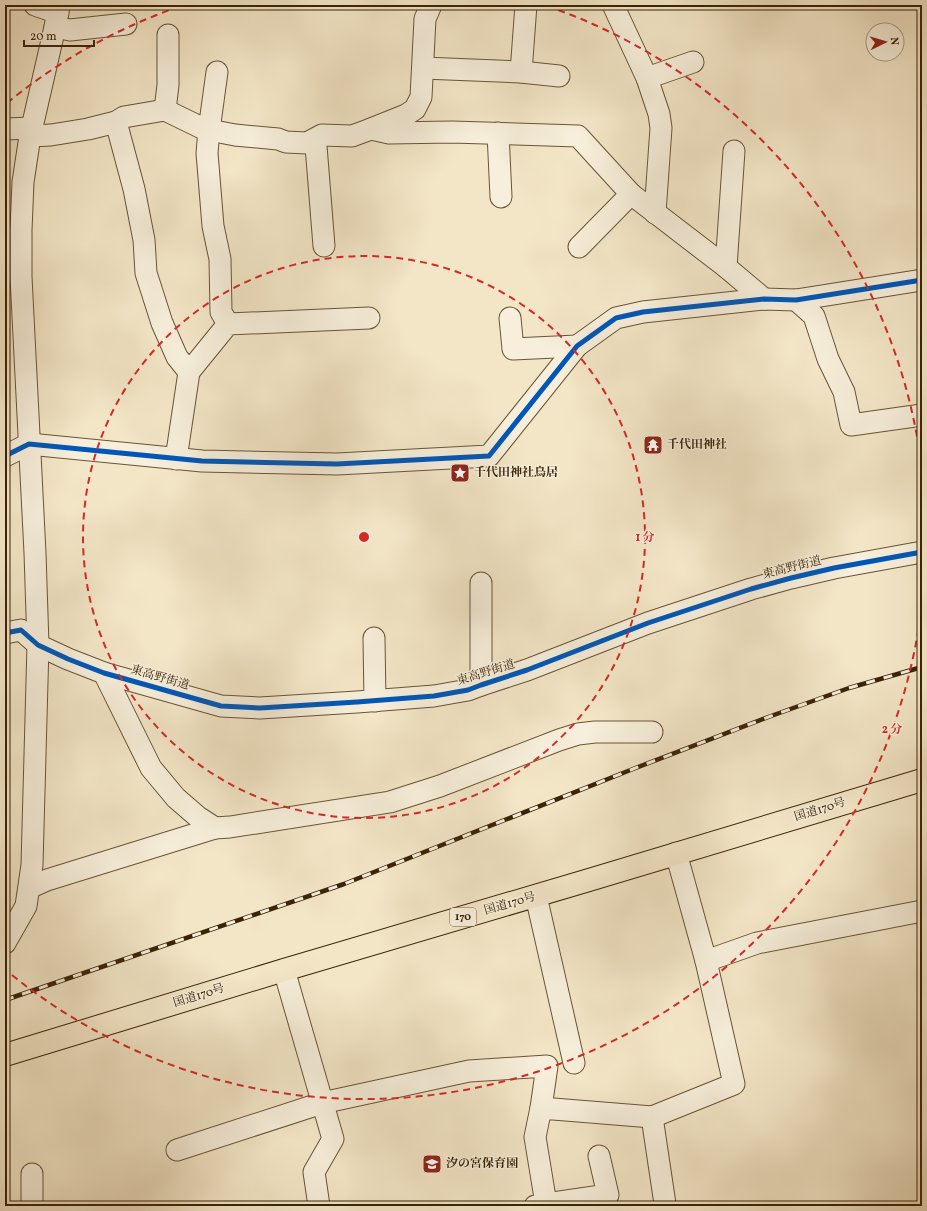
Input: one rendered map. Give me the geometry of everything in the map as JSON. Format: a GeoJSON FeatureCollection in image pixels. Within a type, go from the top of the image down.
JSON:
{"type":"FeatureCollection","features":[{"type":"Feature","properties":{"kind":"highway","name":"国道170号"},"geometry":{"type":"LineString","coordinates":[[5,1055],[284,970],[922,780]]}},
{"type":"Feature","properties":{"kind":"street"},"geometry":{"type":"LineString","coordinates":[[35,5],[58,15],[70,30],[126,24]]}},
{"type":"Feature","properties":{"kind":"street"},"geometry":{"type":"LineString","coordinates":[[5,129],[52,134],[88,129],[116,122],[124,116],[165,110],[204,129],[235,135],[278,139],[286,142],[307,143],[322,136],[352,136],[406,115],[415,109],[421,97],[425,19],[431,5]]}},
{"type":"Feature","properties":{"kind":"street"},"geometry":{"type":"LineString","coordinates":[[521,72],[526,5]]}},
{"type":"Feature","properties":{"kind":"street"},"geometry":{"type":"LineString","coordinates":[[614,7],[647,78],[659,114],[661,128],[655,213]]}},
{"type":"Feature","properties":{"kind":"street"},"geometry":{"type":"LineString","coordinates":[[5,943],[26,906],[32,865],[38,645],[22,285],[21,230],[23,182],[31,132],[58,15]]}},
{"type":"Feature","properties":{"kind":"street"},"geometry":{"type":"LineString","coordinates":[[165,110],[168,85],[168,35]]}},
{"type":"Feature","properties":{"kind":"street"},"geometry":{"type":"LineString","coordinates":[[647,78],[693,62]]}},
{"type":"Feature","properties":{"kind":"street"},"geometry":{"type":"LineString","coordinates":[[423,68],[521,72],[559,76]]}},
{"type":"Feature","properties":{"kind":"street"},"geometry":{"type":"LineString","coordinates":[[216,72],[207,153],[213,226],[220,259],[221,312],[228,324]]}},
{"type":"Feature","properties":{"kind":"street"},"geometry":{"type":"LineString","coordinates":[[116,122],[136,196],[144,240],[146,273],[162,323],[177,357],[189,372]]}},
{"type":"Feature","properties":{"kind":"street"},"geometry":{"type":"LineString","coordinates":[[371,129],[389,134],[452,132],[578,136],[631,194],[726,267],[764,299]]}},
{"type":"Feature","properties":{"kind":"street"},"geometry":{"type":"LineString","coordinates":[[498,133],[501,197]]}},
{"type":"Feature","properties":{"kind":"street"},"geometry":{"type":"LineString","coordinates":[[312,141],[316,146],[324,246]]}},
{"type":"Feature","properties":{"kind":"street"},"geometry":{"type":"LineString","coordinates":[[726,267],[734,151]]}},
{"type":"Feature","properties":{"kind":"street"},"geometry":{"type":"LineString","coordinates":[[579,247],[631,194]]}},
{"type":"Feature","properties":{"kind":"street"},"geometry":{"type":"LineString","coordinates":[[5,456],[29,444],[202,461],[337,464],[489,456],[577,346],[616,318],[644,312],[764,299],[796,300],[922,280]]}},
{"type":"Feature","properties":{"kind":"street"},"geometry":{"type":"LineString","coordinates":[[796,300],[814,316],[828,359],[844,392],[851,425],[922,415]]}},
{"type":"Feature","properties":{"kind":"street"},"geometry":{"type":"LineString","coordinates":[[176,459],[189,372],[228,324],[369,318]]}},
{"type":"Feature","properties":{"kind":"street"},"geometry":{"type":"LineString","coordinates":[[510,318],[513,349],[577,346]]}},
{"type":"Feature","properties":{"kind":"street","name":"東高野街道"},"geometry":{"type":"LineString","coordinates":[[5,633],[21,630],[38,645],[104,673],[221,706],[260,708],[313,706],[434,696],[468,690],[527,670],[648,623],[751,589],[834,568],[922,552]]}},
{"type":"Feature","properties":{"kind":"street"},"geometry":{"type":"LineString","coordinates":[[481,583],[481,685]]}},
{"type":"Feature","properties":{"kind":"street"},"geometry":{"type":"LineString","coordinates":[[374,638],[375,701]]}},
{"type":"Feature","properties":{"kind":"street"},"geometry":{"type":"LineString","coordinates":[[104,673],[151,768],[176,798],[198,817],[215,828]]}},
{"type":"Feature","properties":{"kind":"street"},"geometry":{"type":"LineString","coordinates":[[29,888],[47,880],[215,828],[238,826],[390,802],[440,786],[578,734],[594,732],[652,732]]}},
{"type":"Feature","properties":{"kind":"street"},"geometry":{"type":"LineString","coordinates":[[541,1108],[652,1117],[734,1084],[706,961],[676,853]]}},
{"type":"Feature","properties":{"kind":"street"},"geometry":{"type":"LineString","coordinates":[[536,896],[574,1063]]}},
{"type":"Feature","properties":{"kind":"street"},"geometry":{"type":"LineString","coordinates":[[706,961],[757,943],[922,911]]}},
{"type":"Feature","properties":{"kind":"street"},"geometry":{"type":"LineString","coordinates":[[284,970],[332,1139],[314,1172],[319,1206]]}},
{"type":"Feature","properties":{"kind":"street"},"geometry":{"type":"LineString","coordinates":[[177,1150],[322,1103],[469,1071],[547,1066],[535,1137],[540,1205],[610,1201],[599,1156]]}},
{"type":"Feature","properties":{"kind":"street"},"geometry":{"type":"LineString","coordinates":[[652,1117],[665,1204]]}},
{"type":"Feature","properties":{"kind":"street"},"geometry":{"type":"LineString","coordinates":[[32,1174],[32,1206]]}},
{"type":"Feature","properties":{"kind":"railway"},"geometry":{"type":"LineString","coordinates":[[5,1000],[344,884],[633,769],[771,716],[849,688],[922,667]]}},
{"type":"Feature","properties":{"kind":"cycle path"},"geometry":{"type":"LineString","coordinates":[[5,456],[29,444],[202,461],[337,464],[489,456],[577,346],[616,318],[643,312],[764,299],[796,300],[922,280]]}},
{"type":"Feature","properties":{"kind":"cycle path"},"geometry":{"type":"LineString","coordinates":[[5,633],[21,630],[38,645],[104,673],[221,706],[260,708],[434,696],[468,690],[527,670],[648,623],[751,589],[834,568],[922,552]]}},
{"type":"Feature","properties":{"kind":"place","name":"千代田神社"},"geometry":{"type":"Point","coordinates":[653,445]}},
{"type":"Feature","properties":{"kind":"place","name":"千代田神社鳥居"},"geometry":{"type":"Point","coordinates":[460,473]}},
{"type":"Feature","properties":{"kind":"place","name":"汐の宮保育園"},"geometry":{"type":"Point","coordinates":[432,1164]}}]}
